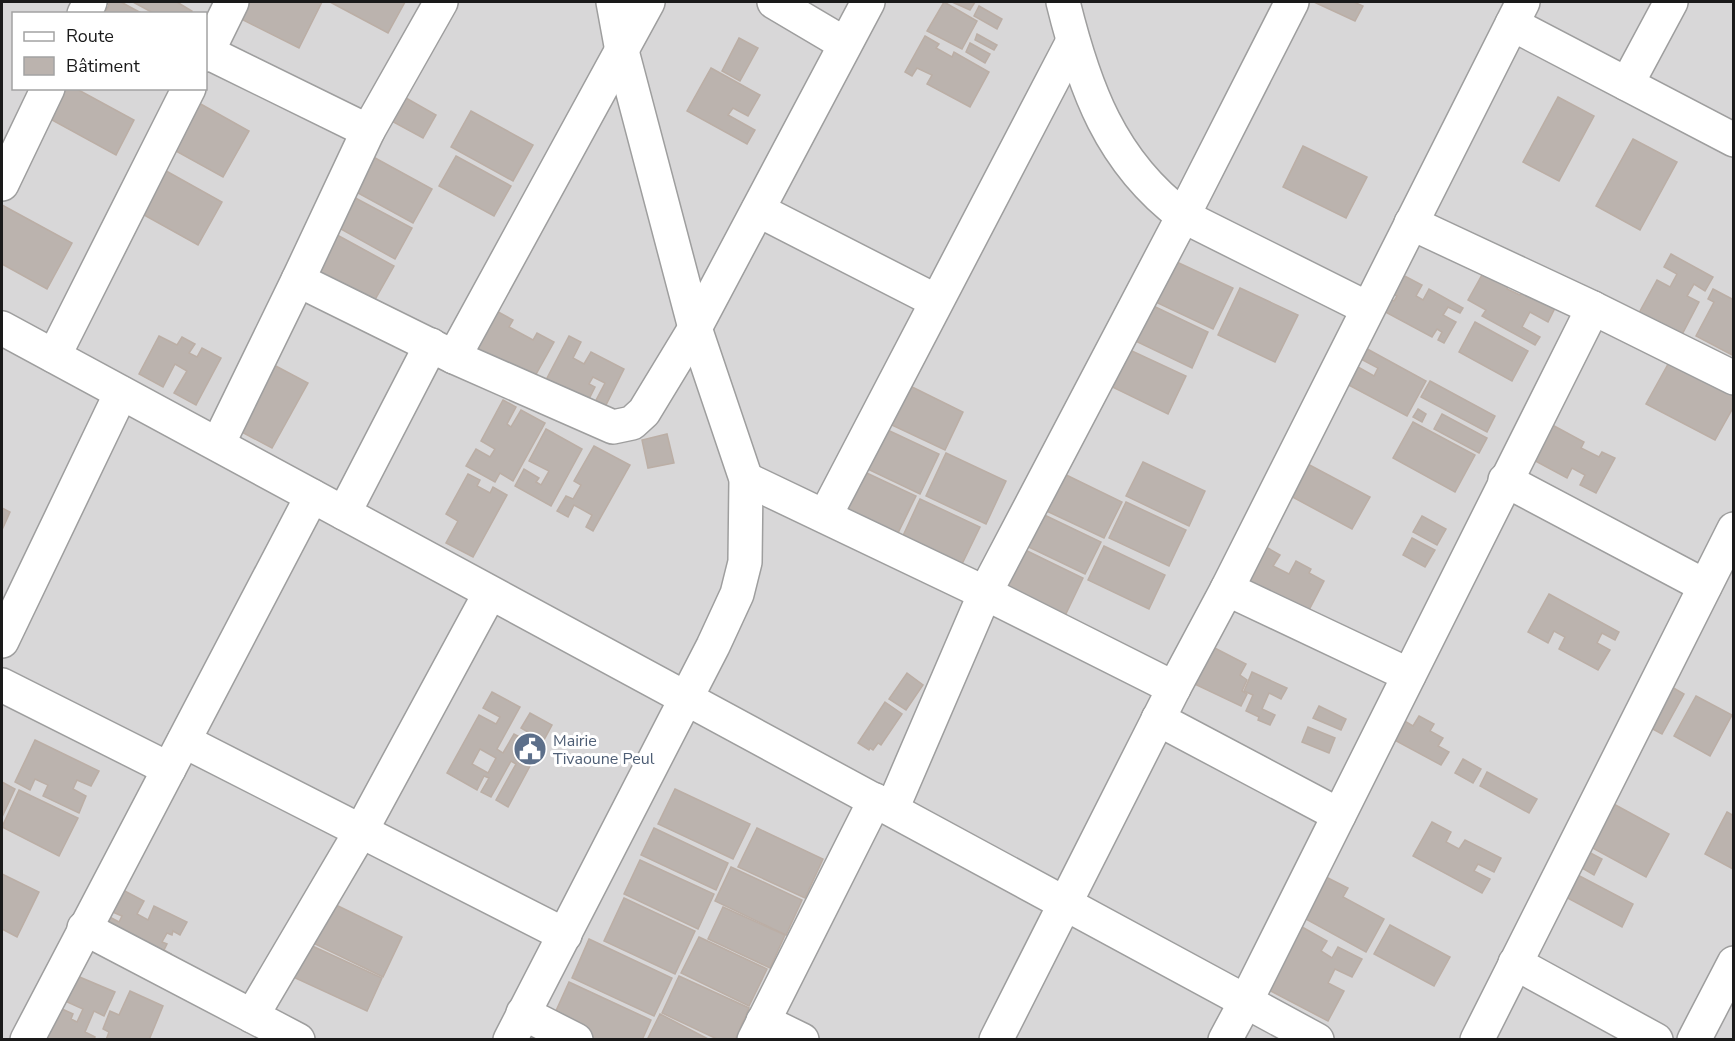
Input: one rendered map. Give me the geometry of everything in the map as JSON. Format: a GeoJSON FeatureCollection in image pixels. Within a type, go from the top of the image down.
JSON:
{"type":"FeatureCollection","features":[{"type":"Feature","properties":{"kind":"street"},"geometry":{"type":"LineString","coordinates":[[207,51],[232,2]]}},
{"type":"Feature","properties":{"kind":"street"},"geometry":{"type":"LineString","coordinates":[[218,444],[368,130],[441,2]]}},
{"type":"Feature","properties":{"kind":"street"},"geometry":{"type":"LineString","coordinates":[[576,1040],[517,1026],[686,698],[737,594],[745,562],[746,479],[695,328],[622,51],[613,2]]}},
{"type":"Feature","properties":{"kind":"street"},"geometry":{"type":"LineString","coordinates":[[344,513],[622,51],[648,2]]}},
{"type":"Feature","properties":{"kind":"street"},"geometry":{"type":"LineString","coordinates":[[774,2],[845,44]]}},
{"type":"Feature","properties":{"kind":"street"},"geometry":{"type":"LineString","coordinates":[[298,280],[443,351],[613,427],[632,423],[644,412],[695,328],[868,2]]}},
{"type":"Feature","properties":{"kind":"street"},"geometry":{"type":"LineString","coordinates":[[1063,2],[1093,102],[1122,154],[1161,200],[1183,216],[1367,308]]}},
{"type":"Feature","properties":{"kind":"street"},"geometry":{"type":"LineString","coordinates":[[802,1040],[759,1030],[884,805],[985,593],[1183,216],[1292,2]]}},
{"type":"Feature","properties":{"kind":"street"},"geometry":{"type":"LineString","coordinates":[[1627,84],[1671,2]]}},
{"type":"Feature","properties":{"kind":"street"},"geometry":{"type":"LineString","coordinates":[[996,1040],[1158,719],[1227,589],[1517,13],[1627,84],[1734,140]]}},
{"type":"Feature","properties":{"kind":"street"},"geometry":{"type":"LineString","coordinates":[[825,516],[1073,40]]}},
{"type":"Feature","properties":{"kind":"street"},"geometry":{"type":"LineString","coordinates":[[207,53],[368,130]]}},
{"type":"Feature","properties":{"kind":"street"},"geometry":{"type":"LineString","coordinates":[[2,184],[12,140],[47,90]]}},
{"type":"Feature","properties":{"kind":"street"},"geometry":{"type":"LineString","coordinates":[[54,356],[188,90]]}},
{"type":"Feature","properties":{"kind":"street"},"geometry":{"type":"LineString","coordinates":[[758,210],[936,301]]}},
{"type":"Feature","properties":{"kind":"street"},"geometry":{"type":"LineString","coordinates":[[1411,223],[1593,308],[1734,378]]}},
{"type":"Feature","properties":{"kind":"street"},"geometry":{"type":"LineString","coordinates":[[1225,1040],[1593,308]]}},
{"type":"Feature","properties":{"kind":"street"},"geometry":{"type":"LineString","coordinates":[[2,328],[1317,1040]]}},
{"type":"Feature","properties":{"kind":"street"},"geometry":{"type":"LineString","coordinates":[[2,641],[121,393]]}},
{"type":"Feature","properties":{"kind":"street"},"geometry":{"type":"LineString","coordinates":[[746,479],[985,593],[1174,688]]}},
{"type":"Feature","properties":{"kind":"street"},"geometry":{"type":"LineString","coordinates":[[1505,480],[1718,575]]}},
{"type":"Feature","properties":{"kind":"street"},"geometry":{"type":"LineString","coordinates":[[27,1040],[312,496]]}},
{"type":"Feature","properties":{"kind":"street"},"geometry":{"type":"LineString","coordinates":[[1477,1040],[1718,575],[1734,529]]}},
{"type":"Feature","properties":{"kind":"street"},"geometry":{"type":"LineString","coordinates":[[1227,589],[1409,675]]}},
{"type":"Feature","properties":{"kind":"street"},"geometry":{"type":"LineString","coordinates":[[252,1016],[361,831],[490,593]]}},
{"type":"Feature","properties":{"kind":"street"},"geometry":{"type":"LineString","coordinates":[[2,685],[361,831],[565,935]]}},
{"type":"Feature","properties":{"kind":"street"},"geometry":{"type":"LineString","coordinates":[[1158,719],[1339,815]]}},
{"type":"Feature","properties":{"kind":"street"},"geometry":{"type":"LineString","coordinates":[[84,928],[298,1040]]}},
{"type":"Feature","properties":{"kind":"street"},"geometry":{"type":"LineString","coordinates":[[1515,963],[1656,1040]]}},
{"type":"Feature","properties":{"kind":"street"},"geometry":{"type":"LineString","coordinates":[[1694,1040],[1734,963]]}},
{"type":"Feature","properties":{"kind":"shaded area"},"geometry":{"type":"Polygon","coordinates":[[[2,2],[1733,2],[1733,1039],[2,1040],[2,2]]]}},
{"type":"Feature","properties":{"kind":"building"},"geometry":{"type":"Polygon","coordinates":[[[103,2],[121,2],[139,12],[105,12],[109,5],[103,2]]]}},
{"type":"Feature","properties":{"kind":"building"},"geometry":{"type":"Polygon","coordinates":[[[133,2],[177,2],[192,11],[192,12],[151,12],[133,2]]]}},
{"type":"Feature","properties":{"kind":"building"},"geometry":{"type":"Polygon","coordinates":[[[245,2],[322,2],[299,48],[237,17],[245,2]]]}},
{"type":"Feature","properties":{"kind":"building"},"geometry":{"type":"Polygon","coordinates":[[[330,2],[405,2],[388,33],[330,2]]]}},
{"type":"Feature","properties":{"kind":"building"},"geometry":{"type":"Polygon","coordinates":[[[944,2],[977,21],[962,49],[927,31],[944,2]]]}},
{"type":"Feature","properties":{"kind":"building"},"geometry":{"type":"Polygon","coordinates":[[[952,2],[975,2],[970,10],[952,2]]]}},
{"type":"Feature","properties":{"kind":"building"},"geometry":{"type":"Polygon","coordinates":[[[1314,2],[1354,2],[1363,6],[1355,21],[1314,2]]]}},
{"type":"Feature","properties":{"kind":"building"},"geometry":{"type":"Polygon","coordinates":[[[979,6],[1002,19],[997,29],[974,16],[979,6]]]}},
{"type":"Feature","properties":{"kind":"building"},"geometry":{"type":"Polygon","coordinates":[[[977,34],[997,45],[994,50],[975,40],[977,34]]]}},
{"type":"Feature","properties":{"kind":"building"},"geometry":{"type":"Polygon","coordinates":[[[925,36],[939,44],[936,48],[952,57],[954,52],[989,72],[970,107],[927,84],[932,75],[917,68],[912,76],[905,72],[925,36]]]}},
{"type":"Feature","properties":{"kind":"building"},"geometry":{"type":"Polygon","coordinates":[[[739,38],[758,48],[740,81],[722,71],[739,38]]]}},
{"type":"Feature","properties":{"kind":"building"},"geometry":{"type":"Polygon","coordinates":[[[970,43],[990,54],[985,63],[966,52],[970,43]]]}},
{"type":"Feature","properties":{"kind":"building"},"geometry":{"type":"Polygon","coordinates":[[[711,68],[760,95],[748,116],[733,108],[728,115],[755,130],[747,144],[687,111],[711,68]]]}},
{"type":"Feature","properties":{"kind":"building"},"geometry":{"type":"Polygon","coordinates":[[[54,90],[79,90],[134,120],[116,155],[41,114],[54,90]]]}},
{"type":"Feature","properties":{"kind":"building"},"geometry":{"type":"Polygon","coordinates":[[[399,94],[436,115],[423,138],[386,118],[399,94]]]}},
{"type":"Feature","properties":{"kind":"building"},"geometry":{"type":"Polygon","coordinates":[[[1558,97],[1594,116],[1559,181],[1523,162],[1558,97]]]}},
{"type":"Feature","properties":{"kind":"building"},"geometry":{"type":"Polygon","coordinates":[[[190,98],[249,131],[223,177],[165,145],[190,98]]]}},
{"type":"Feature","properties":{"kind":"building"},"geometry":{"type":"Polygon","coordinates":[[[471,111],[533,145],[513,181],[451,147],[471,111]]]}},
{"type":"Feature","properties":{"kind":"building"},"geometry":{"type":"Polygon","coordinates":[[[1633,139],[1677,162],[1640,230],[1596,206],[1633,139]]]}},
{"type":"Feature","properties":{"kind":"building"},"geometry":{"type":"Polygon","coordinates":[[[1303,146],[1367,177],[1346,218],[1283,187],[1303,146]]]}},
{"type":"Feature","properties":{"kind":"building"},"geometry":{"type":"Polygon","coordinates":[[[366,153],[432,189],[413,223],[347,187],[366,153]]]}},
{"type":"Feature","properties":{"kind":"building"},"geometry":{"type":"Polygon","coordinates":[[[456,156],[511,186],[494,216],[439,186],[456,156]]]}},
{"type":"Feature","properties":{"kind":"building"},"geometry":{"type":"Polygon","coordinates":[[[159,167],[222,202],[198,245],[135,210],[159,167]]]}},
{"type":"Feature","properties":{"kind":"building"},"geometry":{"type":"Polygon","coordinates":[[[346,193],[412,228],[395,259],[330,223],[346,193]]]}},
{"type":"Feature","properties":{"kind":"building"},"geometry":{"type":"Polygon","coordinates":[[[2,205],[72,243],[47,289],[2,264],[2,205]]]}},
{"type":"Feature","properties":{"kind":"building"},"geometry":{"type":"Polygon","coordinates":[[[328,230],[394,266],[372,305],[307,269],[328,230]]]}},
{"type":"Feature","properties":{"kind":"building"},"geometry":{"type":"Polygon","coordinates":[[[1671,254],[1713,277],[1705,291],[1694,284],[1687,296],[1699,302],[1676,346],[1633,324],[1657,280],[1670,287],[1677,274],[1664,267],[1671,254]]]}},
{"type":"Feature","properties":{"kind":"building"},"geometry":{"type":"Polygon","coordinates":[[[1166,257],[1233,288],[1213,329],[1147,298],[1166,257]]]}},
{"type":"Feature","properties":{"kind":"building"},"geometry":{"type":"Polygon","coordinates":[[[1487,266],[1512,280],[1507,289],[1520,295],[1525,286],[1557,304],[1548,322],[1530,312],[1522,327],[1540,337],[1535,345],[1482,316],[1486,310],[1468,300],[1487,266]]]}},
{"type":"Feature","properties":{"kind":"building"},"geometry":{"type":"Polygon","coordinates":[[[1395,271],[1422,285],[1416,296],[1423,300],[1429,289],[1463,308],[1460,313],[1448,307],[1443,315],[1456,322],[1444,343],[1438,340],[1442,332],[1437,329],[1432,337],[1376,307],[1382,295],[1394,301],[1397,296],[1385,290],[1395,271]]]}},
{"type":"Feature","properties":{"kind":"building"},"geometry":{"type":"Polygon","coordinates":[[[1240,288],[1298,315],[1275,362],[1218,335],[1240,288]]]}},
{"type":"Feature","properties":{"kind":"building"},"geometry":{"type":"Polygon","coordinates":[[[1713,289],[1734,300],[1734,356],[1696,336],[1714,302],[1708,299],[1713,289]]]}},
{"type":"Feature","properties":{"kind":"building"},"geometry":{"type":"Polygon","coordinates":[[[1143,301],[1208,332],[1192,368],[1127,337],[1143,301]]]}},
{"type":"Feature","properties":{"kind":"building"},"geometry":{"type":"Polygon","coordinates":[[[491,308],[513,320],[509,327],[533,340],[537,333],[554,342],[530,385],[467,352],[491,308]]]}},
{"type":"Feature","properties":{"kind":"building"},"geometry":{"type":"Polygon","coordinates":[[[1475,322],[1528,351],[1512,381],[1459,352],[1475,322]]]}},
{"type":"Feature","properties":{"kind":"building"},"geometry":{"type":"Polygon","coordinates":[[[159,336],[177,345],[182,337],[195,344],[189,353],[197,357],[202,348],[221,358],[196,405],[174,393],[187,371],[175,364],[163,387],[139,374],[159,336]]]}},
{"type":"Feature","properties":{"kind":"building"},"geometry":{"type":"Polygon","coordinates":[[[569,336],[581,342],[573,358],[584,364],[591,352],[624,369],[603,411],[593,406],[605,383],[593,377],[589,384],[595,387],[587,403],[545,382],[569,336]]]}},
{"type":"Feature","properties":{"kind":"building"},"geometry":{"type":"Polygon","coordinates":[[[1119,345],[1186,376],[1168,414],[1102,382],[1119,345]]]}},
{"type":"Feature","properties":{"kind":"building"},"geometry":{"type":"Polygon","coordinates":[[[1360,345],[1426,381],[1407,416],[1341,381],[1351,363],[1374,376],[1378,368],[1355,356],[1360,345]]]}},
{"type":"Feature","properties":{"kind":"building"},"geometry":{"type":"Polygon","coordinates":[[[1672,357],[1734,390],[1734,406],[1715,440],[1646,404],[1672,357]]]}},
{"type":"Feature","properties":{"kind":"building"},"geometry":{"type":"Polygon","coordinates":[[[272,364],[308,383],[272,448],[236,429],[272,364]]]}},
{"type":"Feature","properties":{"kind":"building"},"geometry":{"type":"Polygon","coordinates":[[[900,381],[963,412],[945,450],[881,420],[900,381]]]}},
{"type":"Feature","properties":{"kind":"building"},"geometry":{"type":"Polygon","coordinates":[[[1430,381],[1495,416],[1487,432],[1421,397],[1430,381]]]}},
{"type":"Feature","properties":{"kind":"building"},"geometry":{"type":"Polygon","coordinates":[[[503,400],[516,407],[507,424],[511,427],[521,410],[545,423],[513,481],[500,473],[495,482],[466,466],[476,449],[490,457],[495,449],[481,441],[503,400]]]}},
{"type":"Feature","properties":{"kind":"building"},"geometry":{"type":"Polygon","coordinates":[[[1418,409],[1426,414],[1422,422],[1413,417],[1418,409]]]}},
{"type":"Feature","properties":{"kind":"building"},"geometry":{"type":"Polygon","coordinates":[[[1442,414],[1487,438],[1479,453],[1434,429],[1442,414]]]}},
{"type":"Feature","properties":{"kind":"building"},"geometry":{"type":"Polygon","coordinates":[[[1545,421],[1584,442],[1581,448],[1599,457],[1602,452],[1615,458],[1596,493],[1580,485],[1585,475],[1572,468],[1567,478],[1526,456],[1545,421]]]}},
{"type":"Feature","properties":{"kind":"building"},"geometry":{"type":"Polygon","coordinates":[[[1413,422],[1475,455],[1455,492],[1393,458],[1413,422]]]}},
{"type":"Feature","properties":{"kind":"building"},"geometry":{"type":"Polygon","coordinates":[[[877,425],[939,454],[920,494],[859,465],[877,425]]]}},
{"type":"Feature","properties":{"kind":"building"},"geometry":{"type":"Polygon","coordinates":[[[546,429],[582,449],[551,506],[515,486],[524,469],[539,478],[536,482],[541,485],[549,471],[529,461],[546,429]]]}},
{"type":"Feature","properties":{"kind":"building"},"geometry":{"type":"Polygon","coordinates":[[[667,434],[674,463],[648,468],[642,440],[667,434]]]}},
{"type":"Feature","properties":{"kind":"building"},"geometry":{"type":"Polygon","coordinates":[[[594,446],[630,465],[593,531],[586,527],[592,515],[574,505],[568,517],[557,511],[566,496],[573,499],[581,485],[574,481],[594,446]]]}},
{"type":"Feature","properties":{"kind":"building"},"geometry":{"type":"Polygon","coordinates":[[[946,453],[1006,481],[986,524],[926,496],[946,453]]]}},
{"type":"Feature","properties":{"kind":"building"},"geometry":{"type":"Polygon","coordinates":[[[1302,461],[1370,497],[1352,529],[1285,493],[1302,461]]]}},
{"type":"Feature","properties":{"kind":"building"},"geometry":{"type":"Polygon","coordinates":[[[1143,462],[1205,491],[1189,526],[1126,496],[1143,462]]]}},
{"type":"Feature","properties":{"kind":"building"},"geometry":{"type":"Polygon","coordinates":[[[854,467],[916,496],[898,533],[836,504],[854,467]]]}},
{"type":"Feature","properties":{"kind":"building"},"geometry":{"type":"Polygon","coordinates":[[[1056,470],[1122,502],[1104,538],[1038,507],[1056,470]]]}},
{"type":"Feature","properties":{"kind":"building"},"geometry":{"type":"Polygon","coordinates":[[[468,474],[480,480],[477,486],[490,493],[493,487],[507,495],[473,557],[446,543],[458,521],[446,514],[468,474]]]}},
{"type":"Feature","properties":{"kind":"building"},"geometry":{"type":"Polygon","coordinates":[[[920,499],[980,527],[961,566],[902,538],[920,499]]]}},
{"type":"Feature","properties":{"kind":"building"},"geometry":{"type":"Polygon","coordinates":[[[1126,502],[1186,530],[1169,566],[1109,538],[1126,502]]]}},
{"type":"Feature","properties":{"kind":"building"},"geometry":{"type":"Polygon","coordinates":[[[2,508],[10,512],[2,530],[2,508]]]}},
{"type":"Feature","properties":{"kind":"building"},"geometry":{"type":"Polygon","coordinates":[[[1034,510],[1101,542],[1085,574],[1018,542],[1034,510]]]}},
{"type":"Feature","properties":{"kind":"building"},"geometry":{"type":"Polygon","coordinates":[[[1422,516],[1446,529],[1437,545],[1413,532],[1422,516]]]}},
{"type":"Feature","properties":{"kind":"building"},"geometry":{"type":"Polygon","coordinates":[[[1412,538],[1435,550],[1425,567],[1403,555],[1412,538]]]}},
{"type":"Feature","properties":{"kind":"building"},"geometry":{"type":"Polygon","coordinates":[[[1257,542],[1280,555],[1273,566],[1289,574],[1296,561],[1311,569],[1309,573],[1324,581],[1308,612],[1239,576],[1257,542]]]}},
{"type":"Feature","properties":{"kind":"building"},"geometry":{"type":"Polygon","coordinates":[[[1017,546],[1083,578],[1062,622],[996,590],[1017,546]]]}},
{"type":"Feature","properties":{"kind":"building"},"geometry":{"type":"Polygon","coordinates":[[[1104,546],[1165,575],[1149,609],[1088,580],[1104,546]]]}},
{"type":"Feature","properties":{"kind":"building"},"geometry":{"type":"Polygon","coordinates":[[[1549,594],[1619,632],[1615,640],[1602,633],[1597,643],[1610,650],[1598,670],[1559,649],[1565,637],[1554,631],[1548,643],[1528,632],[1549,594]]]}},
{"type":"Feature","properties":{"kind":"building"},"geometry":{"type":"Polygon","coordinates":[[[1205,643],[1246,664],[1240,675],[1247,680],[1242,691],[1247,694],[1241,706],[1186,680],[1205,643]]]}},
{"type":"Feature","properties":{"kind":"building"},"geometry":{"type":"Polygon","coordinates":[[[1252,672],[1287,688],[1281,699],[1269,693],[1262,709],[1275,715],[1270,725],[1246,711],[1253,695],[1244,691],[1252,672]]]}},
{"type":"Feature","properties":{"kind":"building"},"geometry":{"type":"Polygon","coordinates":[[[907,673],[923,685],[906,710],[889,699],[907,673]]]}},
{"type":"Feature","properties":{"kind":"building"},"geometry":{"type":"Polygon","coordinates":[[[1665,683],[1684,694],[1662,734],[1643,724],[1665,683]]]}},
{"type":"Feature","properties":{"kind":"building"},"geometry":{"type":"Polygon","coordinates":[[[492,692],[520,707],[497,749],[503,753],[514,734],[529,742],[533,735],[521,728],[530,713],[552,725],[508,807],[496,800],[516,764],[511,761],[491,797],[481,792],[489,778],[484,776],[477,790],[447,773],[479,715],[496,724],[500,717],[483,708],[492,692]],[[480,749],[472,764],[488,773],[496,758],[480,749]]]}},
{"type":"Feature","properties":{"kind":"building"},"geometry":{"type":"Polygon","coordinates":[[[1696,696],[1732,715],[1710,756],[1674,736],[1696,696]]]}},
{"type":"Feature","properties":{"kind":"building"},"geometry":{"type":"Polygon","coordinates":[[[885,702],[902,714],[881,745],[878,743],[873,750],[870,748],[869,750],[858,743],[885,702]]]}},
{"type":"Feature","properties":{"kind":"building"},"geometry":{"type":"Polygon","coordinates":[[[1319,706],[1346,719],[1341,730],[1313,718],[1319,706]]]}},
{"type":"Feature","properties":{"kind":"building"},"geometry":{"type":"Polygon","coordinates":[[[1419,716],[1434,724],[1430,731],[1443,738],[1438,746],[1449,752],[1441,765],[1387,736],[1398,717],[1413,726],[1419,716]]]}},
{"type":"Feature","properties":{"kind":"building"},"geometry":{"type":"Polygon","coordinates":[[[1308,727],[1335,738],[1329,753],[1302,742],[1308,727]]]}},
{"type":"Feature","properties":{"kind":"building"},"geometry":{"type":"Polygon","coordinates":[[[35,740],[99,771],[91,786],[77,780],[73,789],[86,796],[79,813],[43,796],[48,785],[35,779],[30,790],[15,782],[35,740]]]}},
{"type":"Feature","properties":{"kind":"building"},"geometry":{"type":"Polygon","coordinates":[[[1463,759],[1481,769],[1473,783],[1455,773],[1463,759]]]}},
{"type":"Feature","properties":{"kind":"building"},"geometry":{"type":"Polygon","coordinates":[[[1487,772],[1537,799],[1529,813],[1480,786],[1487,772]]]}},
{"type":"Feature","properties":{"kind":"building"},"geometry":{"type":"Polygon","coordinates":[[[2,782],[15,789],[2,817],[2,782]]]}},
{"type":"Feature","properties":{"kind":"building"},"geometry":{"type":"Polygon","coordinates":[[[675,789],[750,824],[733,859],[658,824],[675,789]]]}},
{"type":"Feature","properties":{"kind":"building"},"geometry":{"type":"Polygon","coordinates":[[[19,790],[78,818],[59,856],[2,827],[19,790]]]}},
{"type":"Feature","properties":{"kind":"building"},"geometry":{"type":"Polygon","coordinates":[[[1610,802],[1669,834],[1646,877],[1587,845],[1610,802]]]}},
{"type":"Feature","properties":{"kind":"building"},"geometry":{"type":"Polygon","coordinates":[[[1727,812],[1734,816],[1733,869],[1705,854],[1727,812]]]}},
{"type":"Feature","properties":{"kind":"building"},"geometry":{"type":"Polygon","coordinates":[[[1432,822],[1451,832],[1446,842],[1459,849],[1465,840],[1501,858],[1494,872],[1478,864],[1474,871],[1490,879],[1482,893],[1413,856],[1432,822]]]}},
{"type":"Feature","properties":{"kind":"building"},"geometry":{"type":"Polygon","coordinates":[[[654,828],[728,863],[716,890],[641,855],[654,828]]]}},
{"type":"Feature","properties":{"kind":"building"},"geometry":{"type":"Polygon","coordinates":[[[757,828],[823,859],[805,898],[738,867],[757,828]]]}},
{"type":"Feature","properties":{"kind":"building"},"geometry":{"type":"Polygon","coordinates":[[[1583,849],[1602,859],[1594,875],[1575,864],[1583,849]]]}},
{"type":"Feature","properties":{"kind":"building"},"geometry":{"type":"Polygon","coordinates":[[[640,860],[714,894],[698,929],[624,894],[640,860]]]}},
{"type":"Feature","properties":{"kind":"building"},"geometry":{"type":"Polygon","coordinates":[[[731,867],[802,900],[786,935],[715,901],[731,867]]]}},
{"type":"Feature","properties":{"kind":"building"},"geometry":{"type":"Polygon","coordinates":[[[1572,872],[1633,904],[1622,927],[1560,894],[1572,872]]]}},
{"type":"Feature","properties":{"kind":"building"},"geometry":{"type":"Polygon","coordinates":[[[2,874],[39,892],[17,937],[2,929],[2,874]]]}},
{"type":"Feature","properties":{"kind":"building"},"geometry":{"type":"Polygon","coordinates":[[[1326,877],[1348,888],[1343,897],[1384,919],[1366,952],[1304,918],[1326,877]]]}},
{"type":"Feature","properties":{"kind":"building"},"geometry":{"type":"Polygon","coordinates":[[[119,888],[144,901],[137,914],[148,920],[154,906],[187,922],[180,935],[173,931],[172,935],[167,933],[162,942],[167,944],[164,950],[171,954],[167,961],[99,927],[106,915],[119,922],[122,916],[108,910],[119,888]]]}},
{"type":"Feature","properties":{"kind":"building"},"geometry":{"type":"Polygon","coordinates":[[[624,898],[695,931],[675,974],[604,941],[624,898]]]}},
{"type":"Feature","properties":{"kind":"building"},"geometry":{"type":"Polygon","coordinates":[[[334,904],[402,937],[383,977],[315,944],[334,904]]]}},
{"type":"Feature","properties":{"kind":"building"},"geometry":{"type":"Polygon","coordinates":[[[723,907],[785,935],[770,968],[708,939],[723,907]]]}},
{"type":"Feature","properties":{"kind":"building"},"geometry":{"type":"Polygon","coordinates":[[[1295,923],[1327,941],[1321,951],[1332,958],[1338,947],[1362,959],[1352,977],[1335,969],[1328,983],[1344,991],[1328,1021],[1261,986],[1295,923]]]}},
{"type":"Feature","properties":{"kind":"building"},"geometry":{"type":"Polygon","coordinates":[[[1390,925],[1450,957],[1434,986],[1374,954],[1390,925]]]}},
{"type":"Feature","properties":{"kind":"building"},"geometry":{"type":"Polygon","coordinates":[[[699,937],[767,969],[749,1006],[681,973],[699,937]]]}},
{"type":"Feature","properties":{"kind":"building"},"geometry":{"type":"Polygon","coordinates":[[[589,939],[672,978],[654,1016],[572,978],[589,939]]]}},
{"type":"Feature","properties":{"kind":"building"},"geometry":{"type":"Polygon","coordinates":[[[308,944],[382,978],[367,1011],[293,977],[308,944]]]}},
{"type":"Feature","properties":{"kind":"building"},"geometry":{"type":"Polygon","coordinates":[[[63,970],[115,992],[104,1016],[94,1011],[85,1032],[95,1037],[94,1040],[41,1040],[49,1003],[73,1014],[71,1019],[77,1022],[83,1009],[52,995],[63,970]]]}},
{"type":"Feature","properties":{"kind":"building"},"geometry":{"type":"Polygon","coordinates":[[[679,976],[749,1008],[735,1040],[719,1040],[662,1013],[679,976]]]}},
{"type":"Feature","properties":{"kind":"building"},"geometry":{"type":"Polygon","coordinates":[[[569,982],[651,1020],[642,1040],[584,1040],[550,1024],[569,982]]]}},
{"type":"Feature","properties":{"kind":"building"},"geometry":{"type":"Polygon","coordinates":[[[130,991],[163,1006],[149,1040],[106,1040],[109,1032],[103,1029],[110,1011],[119,1015],[130,991]]]}},
{"type":"Feature","properties":{"kind":"building"},"geometry":{"type":"Polygon","coordinates":[[[660,1014],[710,1040],[647,1040],[660,1014]]]}},
{"type":"Feature","properties":{"kind":"place","name":"Mairie Tivaoune Peul"},"geometry":{"type":"Point","coordinates":[530,749]}}]}
